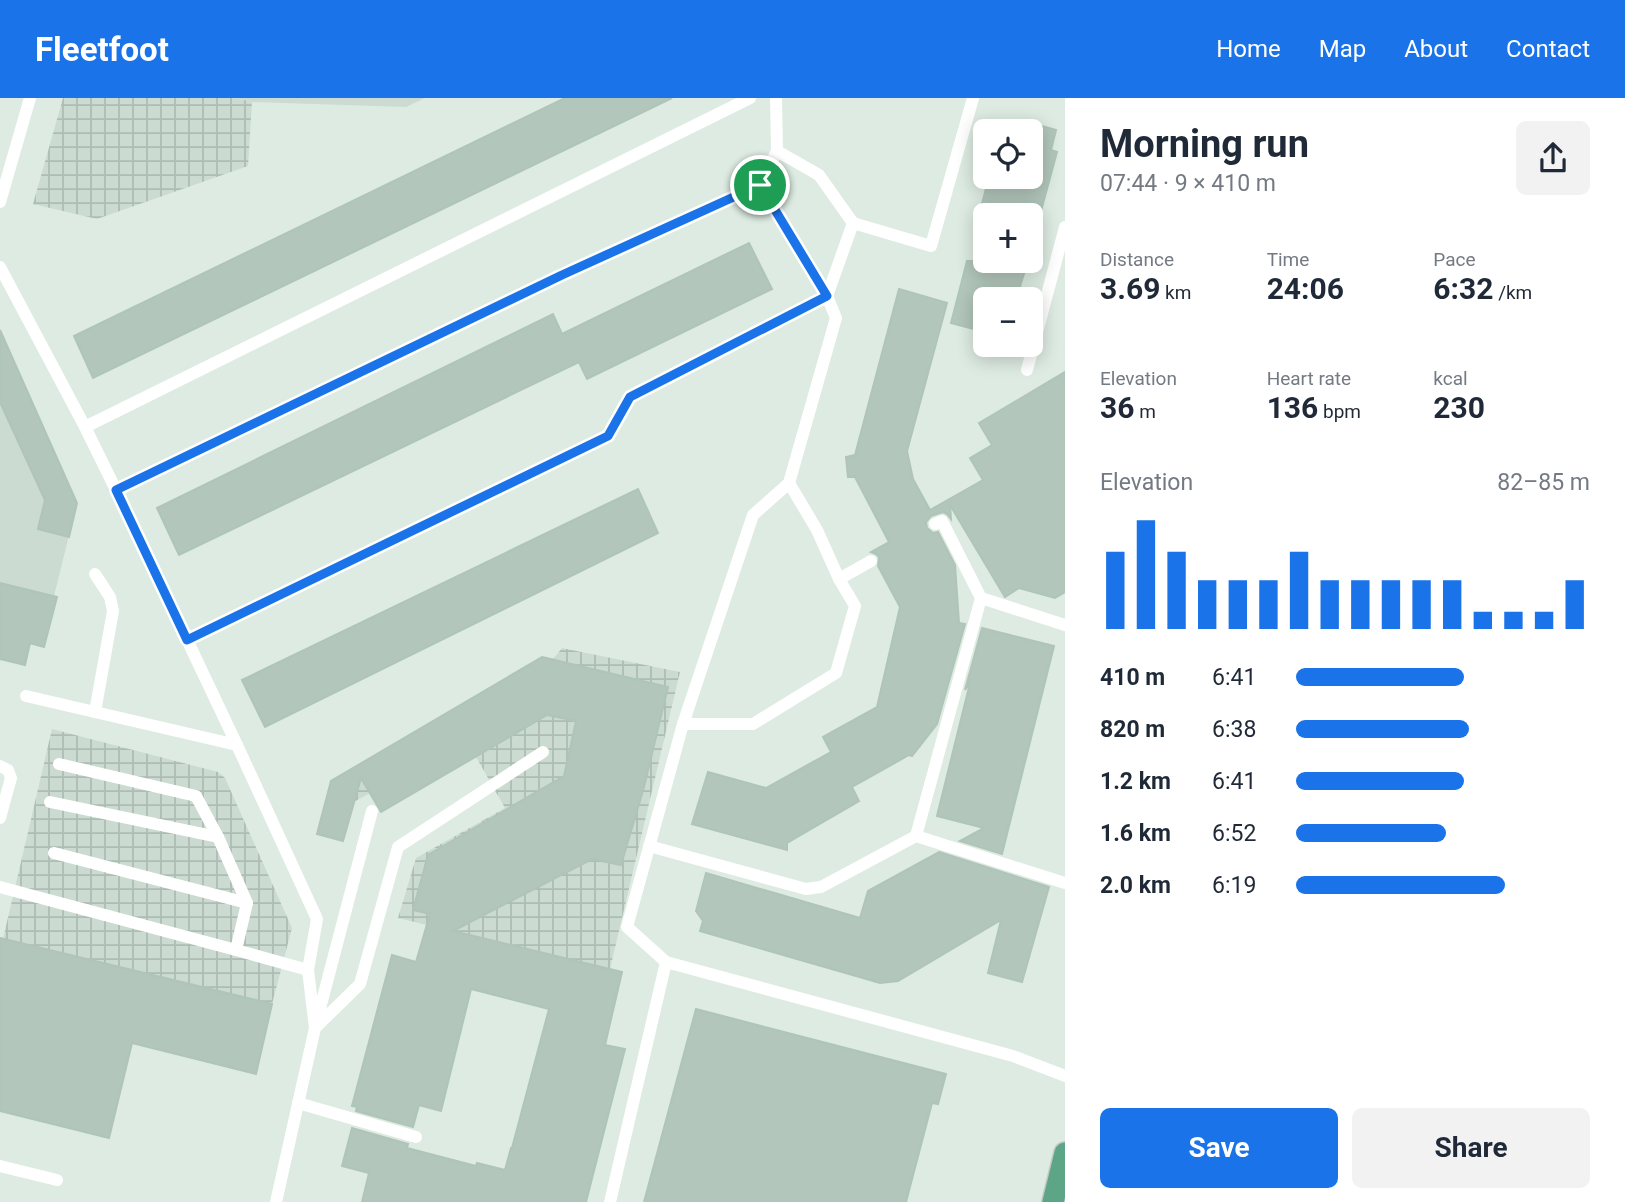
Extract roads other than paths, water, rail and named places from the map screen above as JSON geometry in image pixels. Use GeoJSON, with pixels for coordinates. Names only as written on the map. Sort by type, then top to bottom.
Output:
{"type":"FeatureCollection","features":[{"type":"Feature","properties":{"kind":"main road"},"geometry":{"type":"LineString","coordinates":[[1052,1202],[1065,1153]]}},
{"type":"Feature","properties":{"kind":"lane"},"geometry":{"type":"LineString","coordinates":[[0,202],[30,98]]}},
{"type":"Feature","properties":{"kind":"lane"},"geometry":{"type":"LineString","coordinates":[[85,427],[750,98]]}},
{"type":"Feature","properties":{"kind":"lane"},"geometry":{"type":"LineString","coordinates":[[116,490],[562,275],[760,185],[777,151],[776,98]]}},
{"type":"Feature","properties":{"kind":"lane"},"geometry":{"type":"LineString","coordinates":[[777,151],[820,175],[853,223],[931,246],[973,98]]}},
{"type":"Feature","properties":{"kind":"lane"},"geometry":{"type":"LineString","coordinates":[[760,185],[827,296],[836,318],[789,483],[753,515],[683,724],[627,927],[666,962],[1013,1056],[1065,1076]]}},
{"type":"Feature","properties":{"kind":"lane"},"geometry":{"type":"LineString","coordinates":[[187,640],[608,436],[630,397],[827,296],[853,223]]}},
{"type":"Feature","properties":{"kind":"lane"},"geometry":{"type":"LineString","coordinates":[[1027,370],[1065,228]]}},
{"type":"Feature","properties":{"kind":"lane"},"geometry":{"type":"LineString","coordinates":[[0,267],[116,490],[317,919],[308,970],[315,1028]]}},
{"type":"Feature","properties":{"kind":"lane"},"geometry":{"type":"LineString","coordinates":[[683,724],[753,724],[836,673],[855,606],[839,579],[817,530],[789,483]]}},
{"type":"Feature","properties":{"kind":"lane"},"geometry":{"type":"LineString","coordinates":[[916,836],[981,597],[942,521],[934,524]]}},
{"type":"Feature","properties":{"kind":"lane"},"geometry":{"type":"LineString","coordinates":[[839,579],[871,561]]}},
{"type":"Feature","properties":{"kind":"lane"},"geometry":{"type":"LineString","coordinates":[[95,574],[110,597],[113,611],[95,712]]}},
{"type":"Feature","properties":{"kind":"lane"},"geometry":{"type":"LineString","coordinates":[[981,597],[1065,625]]}},
{"type":"Feature","properties":{"kind":"lane"},"geometry":{"type":"LineString","coordinates":[[26,696],[237,745]]}},
{"type":"Feature","properties":{"kind":"lane"},"geometry":{"type":"LineString","coordinates":[[315,1028],[360,984],[398,847],[543,752]]}},
{"type":"Feature","properties":{"kind":"lane"},"geometry":{"type":"LineString","coordinates":[[59,764],[196,796],[218,837],[247,903],[236,950]]}},
{"type":"Feature","properties":{"kind":"lane"},"geometry":{"type":"LineString","coordinates":[[0,766],[8,770],[11,778],[0,818]]}},
{"type":"Feature","properties":{"kind":"lane"},"geometry":{"type":"LineString","coordinates":[[50,802],[218,837]]}},
{"type":"Feature","properties":{"kind":"lane"},"geometry":{"type":"LineString","coordinates":[[276,1202],[315,1028],[372,811]]}},
{"type":"Feature","properties":{"kind":"lane"},"geometry":{"type":"LineString","coordinates":[[649,846],[806,889],[821,887],[916,836],[1065,883]]}},
{"type":"Feature","properties":{"kind":"lane"},"geometry":{"type":"LineString","coordinates":[[54,853],[247,903]]}},
{"type":"Feature","properties":{"kind":"lane"},"geometry":{"type":"LineString","coordinates":[[0,887],[308,970]]}},
{"type":"Feature","properties":{"kind":"lane"},"geometry":{"type":"LineString","coordinates":[[610,1202],[666,962]]}},
{"type":"Feature","properties":{"kind":"lane"},"geometry":{"type":"LineString","coordinates":[[298,1103],[416,1137]]}},
{"type":"Feature","properties":{"kind":"lane"},"geometry":{"type":"LineString","coordinates":[[0,1166],[57,1180]]}}]}
